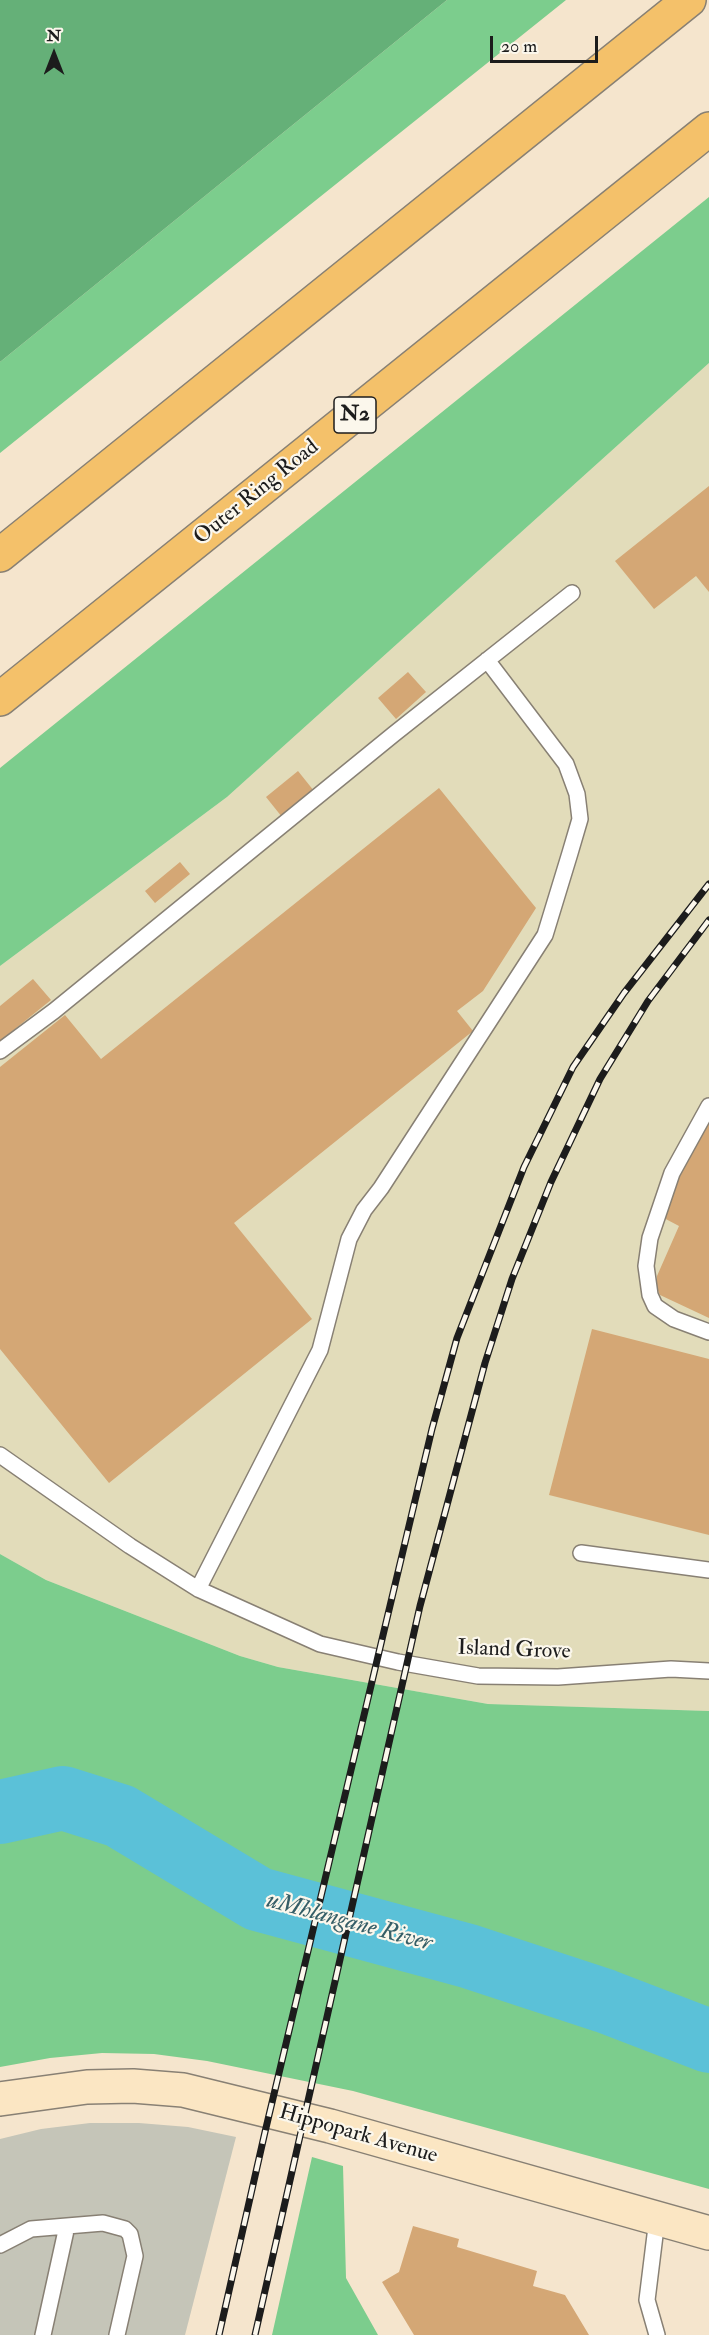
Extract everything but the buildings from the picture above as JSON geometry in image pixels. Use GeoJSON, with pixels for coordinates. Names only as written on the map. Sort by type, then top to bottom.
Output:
{"type":"FeatureCollection","features":[{"type":"Feature","properties":{"kind":"highway"},"geometry":{"type":"LineString","coordinates":[[0,555],[689,0]]}},
{"type":"Feature","properties":{"kind":"highway","name":"Outer Ring Road"},"geometry":{"type":"LineString","coordinates":[[0,699],[709,129]]}},
{"type":"Feature","properties":{"kind":"street","name":"Hippopark Avenue"},"geometry":{"type":"LineString","coordinates":[[0,2099],[87,2087],[133,2086],[183,2090],[330,2126],[709,2233]]}},
{"type":"Feature","properties":{"kind":"lane"},"geometry":{"type":"LineString","coordinates":[[0,1051],[54,1011],[572,593]]}},
{"type":"Feature","properties":{"kind":"lane"},"geometry":{"type":"LineString","coordinates":[[198,1589],[320,1350],[349,1239],[364,1210],[381,1188],[545,935],[580,819],[577,794],[566,764],[487,660]]}},
{"type":"Feature","properties":{"kind":"lane"},"geometry":{"type":"LineString","coordinates":[[709,1106],[672,1173],[650,1238],[646,1279],[656,1306],[674,1319],[709,1332]]}},
{"type":"Feature","properties":{"kind":"lane","name":"Island Grove"},"geometry":{"type":"LineString","coordinates":[[0,1455],[130,1546],[198,1589],[320,1644],[398,1662],[478,1676],[558,1677],[671,1669],[709,1671]]}},
{"type":"Feature","properties":{"kind":"lane"},"geometry":{"type":"LineString","coordinates":[[581,1553],[709,1570]]}},
{"type":"Feature","properties":{"kind":"lane"},"geometry":{"type":"LineString","coordinates":[[657,2219],[647,2300],[657,2335]]}},
{"type":"Feature","properties":{"kind":"lane"},"geometry":{"type":"LineString","coordinates":[[0,2246],[31,2229],[103,2223],[116,2225],[130,2234],[135,2256],[117,2335]]}},
{"type":"Feature","properties":{"kind":"lane"},"geometry":{"type":"LineString","coordinates":[[43,2335],[67,2226]]}},
{"type":"Feature","properties":{"kind":"shaded area"},"geometry":{"type":"Polygon","coordinates":[[[709,363],[709,1711],[488,1704],[278,1667],[240,1656],[46,1580],[0,1554],[0,966],[227,797],[709,363]]]}},
{"type":"Feature","properties":{"kind":"shaded area"},"geometry":{"type":"Polygon","coordinates":[[[90,2123],[139,2123],[188,2127],[236,2137],[185,2335],[0,2335],[0,2139],[41,2129],[90,2123]]]}},
{"type":"Feature","properties":{"kind":"green space"},"geometry":{"type":"Polygon","coordinates":[[[0,0],[447,0],[0,362],[0,0]]]}},
{"type":"Feature","properties":{"kind":"green space"},"geometry":{"type":"Polygon","coordinates":[[[447,0],[566,0],[0,453],[0,362],[447,0]]]}},
{"type":"Feature","properties":{"kind":"green space"},"geometry":{"type":"Polygon","coordinates":[[[709,197],[709,363],[227,797],[0,966],[0,768],[709,197]]]}},
{"type":"Feature","properties":{"kind":"green space"},"geometry":{"type":"Polygon","coordinates":[[[0,1554],[46,1580],[240,1656],[278,1667],[488,1704],[709,1711],[709,2189],[353,2091],[207,2061],[154,2054],[102,2053],[50,2058],[0,2067],[0,1554]]]}},
{"type":"Feature","properties":{"kind":"green space"},"geometry":{"type":"Polygon","coordinates":[[[312,2157],[343,2166],[346,2278],[378,2335],[272,2335],[312,2157]]]}},
{"type":"Feature","properties":{"kind":"waterway","name":"uMhlangane River"},"geometry":{"type":"LineString","coordinates":[[0,1812],[63,1798],[120,1816],[258,1899],[468,1956],[605,2001],[709,2041]]}},
{"type":"Feature","properties":{"kind":"railway"},"geometry":{"type":"LineString","coordinates":[[219,2335],[432,1429],[457,1338],[524,1167],[573,1067],[624,993],[709,884]]}},
{"type":"Feature","properties":{"kind":"railway"},"geometry":{"type":"LineString","coordinates":[[255,2335],[420,1606],[485,1363],[512,1279],[551,1182],[600,1079],[648,1001],[709,920]]}}]}
